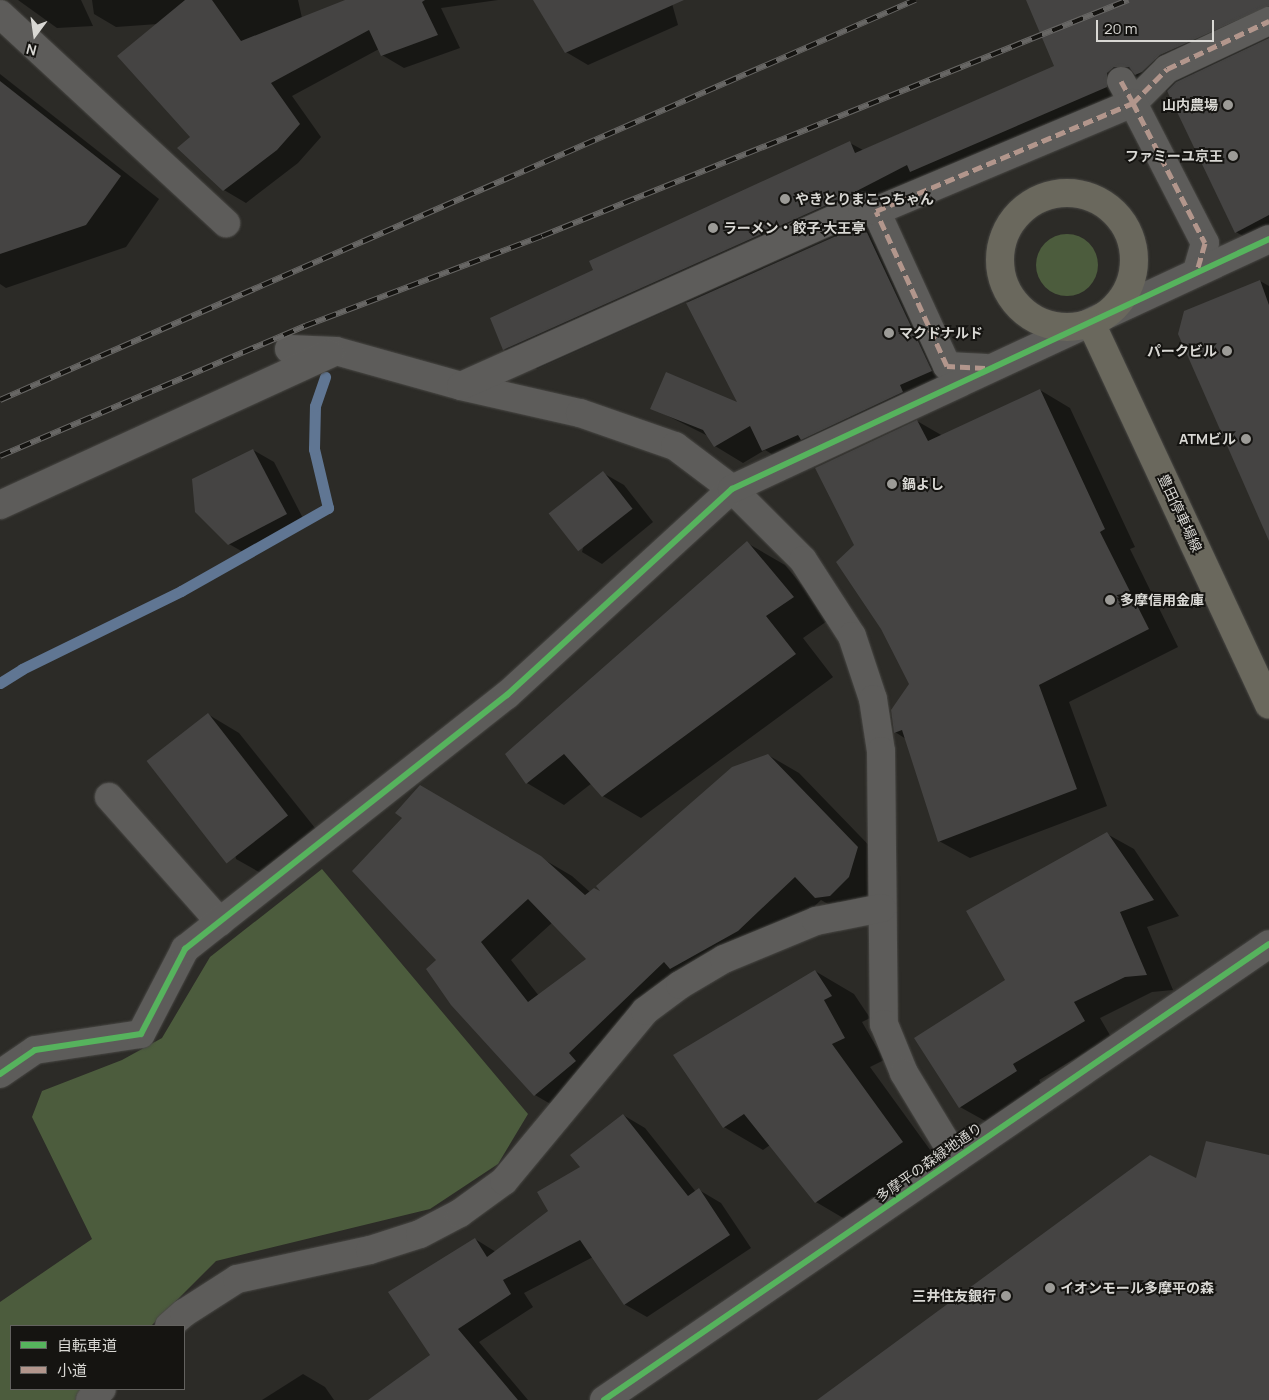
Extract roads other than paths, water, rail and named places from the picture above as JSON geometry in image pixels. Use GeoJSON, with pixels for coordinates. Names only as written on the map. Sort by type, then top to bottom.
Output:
{"type":"FeatureCollection","features":[{"type":"Feature","properties":{"kind":"main road"},"geometry":{"type":"LineString","coordinates":[[1076,193],[1098,200],[1121,219],[1133,240],[1134,274],[1125,296],[1109,314],[1090,323],[1075,327],[1051,326],[1024,312],[1009,294],[1004,279],[1000,254],[1006,231],[1024,208],[1044,196],[1076,193]]}},
{"type":"Feature","properties":{"kind":"main road","name":"豊田停車場線"},"geometry":{"type":"LineString","coordinates":[[1090,323],[1269,704]]}},
{"type":"Feature","properties":{"kind":"street"},"geometry":{"type":"LineString","coordinates":[[0,14],[226,223]]}},
{"type":"Feature","properties":{"kind":"street"},"geometry":{"type":"LineString","coordinates":[[461,386],[862,207],[876,211],[1127,92],[1269,21]]}},
{"type":"Feature","properties":{"kind":"street"},"geometry":{"type":"LineString","coordinates":[[1127,92],[1205,243],[1197,271]]}},
{"type":"Feature","properties":{"kind":"street"},"geometry":{"type":"LineString","coordinates":[[876,211],[947,366],[987,368]]}},
{"type":"Feature","properties":{"kind":"street"},"geometry":{"type":"LineString","coordinates":[[0,1074],[35,1050],[140,1034],[185,949],[507,695],[732,489],[987,368],[1090,323],[1197,271],[1269,239]]}},
{"type":"Feature","properties":{"kind":"street"},"geometry":{"type":"LineString","coordinates":[[289,350],[336,351],[461,386],[580,412],[675,446],[732,489],[803,560],[852,636],[873,699],[881,751],[884,1024],[904,1072],[956,1159]]}},
{"type":"Feature","properties":{"kind":"street"},"geometry":{"type":"LineString","coordinates":[[0,505],[336,351]]}},
{"type":"Feature","properties":{"kind":"street"},"geometry":{"type":"LineString","coordinates":[[110,797],[220,922]]}},
{"type":"Feature","properties":{"kind":"street"},"geometry":{"type":"LineString","coordinates":[[170,1325],[237,1279],[370,1250],[420,1234],[460,1214],[504,1181],[645,1011],[680,985],[724,960],[816,921],[882,908]]}},
{"type":"Feature","properties":{"kind":"street","name":"多摩平の森緑地通り"},"geometry":{"type":"LineString","coordinates":[[604,1400],[1269,944]]}},
{"type":"Feature","properties":{"kind":"street"},"geometry":{"type":"LineString","coordinates":[[90,1400],[101,1390]]}},
{"type":"Feature","properties":{"kind":"waterway"},"geometry":{"type":"LineString","coordinates":[[0,683],[22,669],[181,591],[328,508],[314,449],[315,406],[325,377]]}},
{"type":"Feature","properties":{"kind":"railway"},"geometry":{"type":"LineString","coordinates":[[0,400],[915,0]]}},
{"type":"Feature","properties":{"kind":"railway"},"geometry":{"type":"LineString","coordinates":[[0,456],[305,326],[542,236],[1128,0]]}},
{"type":"Feature","properties":{"kind":"place","name":"山内農場"},"geometry":{"type":"Point","coordinates":[1228,105]}},
{"type":"Feature","properties":{"kind":"place","name":"ファミーユ京王"},"geometry":{"type":"Point","coordinates":[1233,156]}},
{"type":"Feature","properties":{"kind":"place","name":"やきとりまこっちゃん"},"geometry":{"type":"Point","coordinates":[785,199]}},
{"type":"Feature","properties":{"kind":"place","name":"ラーメン・餃子 大王亭"},"geometry":{"type":"Point","coordinates":[713,228]}},
{"type":"Feature","properties":{"kind":"place","name":"マクドナルド"},"geometry":{"type":"Point","coordinates":[889,333]}},
{"type":"Feature","properties":{"kind":"place","name":"パークビル"},"geometry":{"type":"Point","coordinates":[1227,351]}},
{"type":"Feature","properties":{"kind":"place","name":"ATMビル"},"geometry":{"type":"Point","coordinates":[1246,439]}},
{"type":"Feature","properties":{"kind":"place","name":"鍋よし"},"geometry":{"type":"Point","coordinates":[892,484]}},
{"type":"Feature","properties":{"kind":"place","name":"多摩信用金庫"},"geometry":{"type":"Point","coordinates":[1110,600]}},
{"type":"Feature","properties":{"kind":"place","name":"イオンモール多摩平の森"},"geometry":{"type":"Point","coordinates":[1050,1288]}},
{"type":"Feature","properties":{"kind":"place","name":"三井住友銀行"},"geometry":{"type":"Point","coordinates":[1006,1296]}}]}
